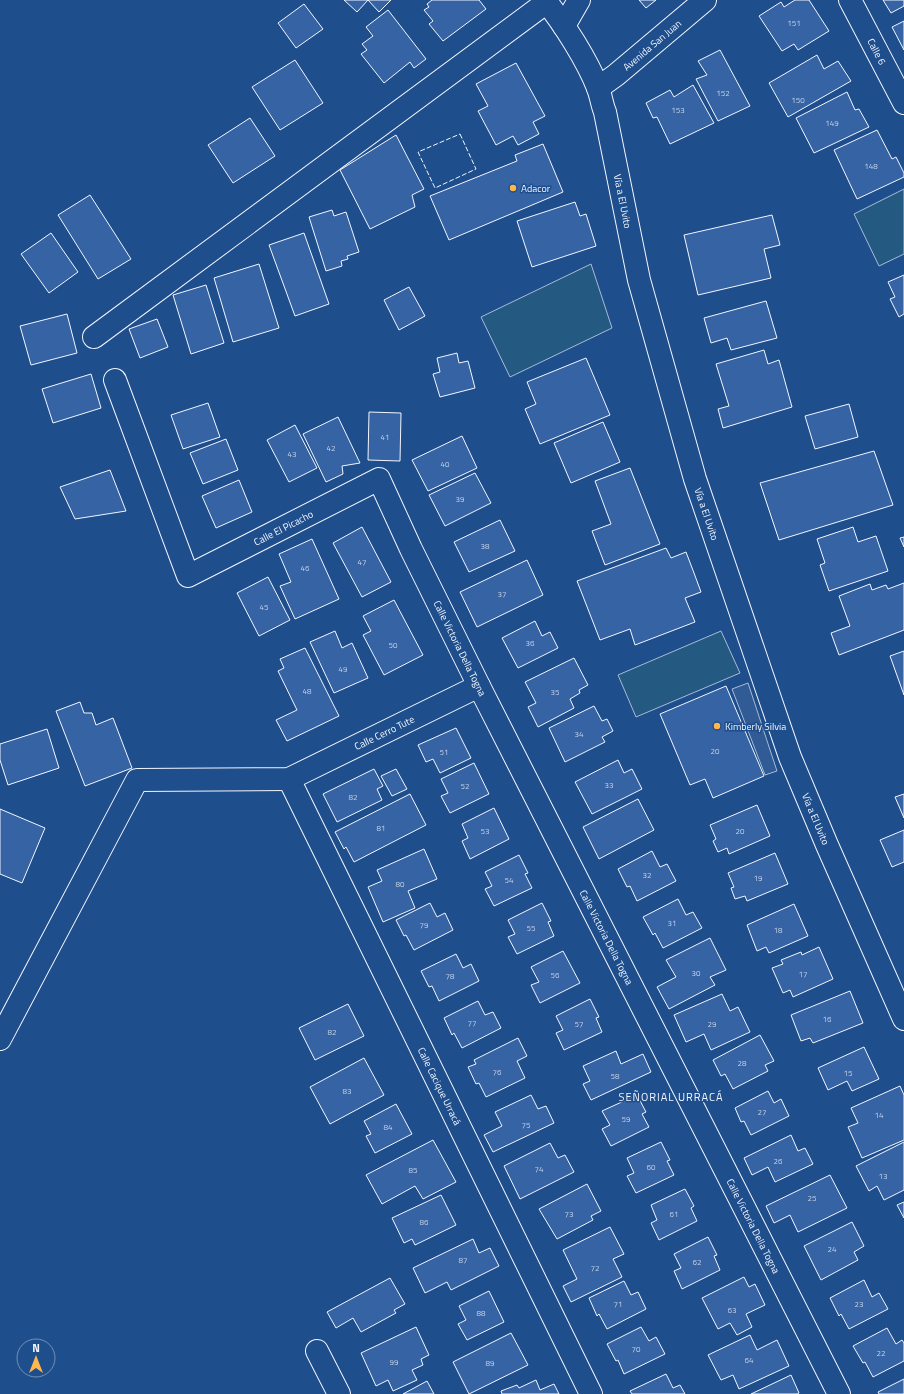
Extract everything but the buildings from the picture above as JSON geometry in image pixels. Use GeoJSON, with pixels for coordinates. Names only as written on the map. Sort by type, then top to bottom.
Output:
{"type":"FeatureCollection","features":[{"type":"Feature","properties":{"kind":"street"},"geometry":{"type":"LineString","coordinates":[[564,26],[579,0]]}},
{"type":"Feature","properties":{"kind":"street","name":"Avenida San Juan"},"geometry":{"type":"LineString","coordinates":[[598,88],[616,75],[705,0]]}},
{"type":"Feature","properties":{"kind":"street","name":"Calle 6"},"geometry":{"type":"LineString","coordinates":[[850,0],[904,103]]}},
{"type":"Feature","properties":{"kind":"street"},"geometry":{"type":"LineString","coordinates":[[94,337],[546,1]]}},
{"type":"Feature","properties":{"kind":"street","name":"Vía a El Uvito"},"geometry":{"type":"LineString","coordinates":[[546,1],[564,26],[598,88],[639,280],[695,479],[790,757],[904,1019]]}},
{"type":"Feature","properties":{"kind":"street","name":"Calle El Picacho"},"geometry":{"type":"LineString","coordinates":[[115,380],[188,576],[379,479]]}},
{"type":"Feature","properties":{"kind":"street","name":"Calle Victoria Della Togna"},"geometry":{"type":"LineString","coordinates":[[379,479],[411,549],[479,686],[839,1394]]}},
{"type":"Feature","properties":{"kind":"street","name":"Calle Cerro Tute"},"geometry":{"type":"LineString","coordinates":[[289,779],[479,686]]}},
{"type":"Feature","properties":{"kind":"street"},"geometry":{"type":"LineString","coordinates":[[0,1039],[137,780],[289,779]]}},
{"type":"Feature","properties":{"kind":"street","name":"Calle Cacique Urracá"},"geometry":{"type":"LineString","coordinates":[[289,779],[591,1394]]}},
{"type":"Feature","properties":{"kind":"street"},"geometry":{"type":"LineString","coordinates":[[317,1351],[339,1394]]}},
{"type":"Feature","properties":{"kind":"shaded area"},"geometry":{"type":"Polygon","coordinates":[[[904,189],[904,254],[879,266],[854,214],[904,189]]]}},
{"type":"Feature","properties":{"kind":"shaded area"},"geometry":{"type":"Polygon","coordinates":[[[591,264],[612,328],[510,377],[481,317],[591,264]]]}},
{"type":"Feature","properties":{"kind":"shaded area"},"geometry":{"type":"Polygon","coordinates":[[[721,631],[740,673],[636,717],[618,675],[721,631]]]}},
{"type":"Feature","properties":{"kind":"shaded area"},"geometry":{"type":"Polygon","coordinates":[[[748,683],[777,771],[765,775],[732,689],[748,683]]]}},
{"type":"Feature","properties":{"kind":"fence"},"geometry":{"type":"LineString","coordinates":[[460,134],[476,169],[435,188],[418,152],[460,134]]}},
{"type":"Feature","properties":{"kind":"place","name":"Adacor"},"geometry":{"type":"Point","coordinates":[513,188]}},
{"type":"Feature","properties":{"kind":"place","name":"Kimberly Silvia"},"geometry":{"type":"Point","coordinates":[717,726]}},
{"type":"Feature","properties":{"kind":"district","name":"SEÑORIAL URRACÁ"},"geometry":{"type":"Point","coordinates":[671,1097]}}]}
